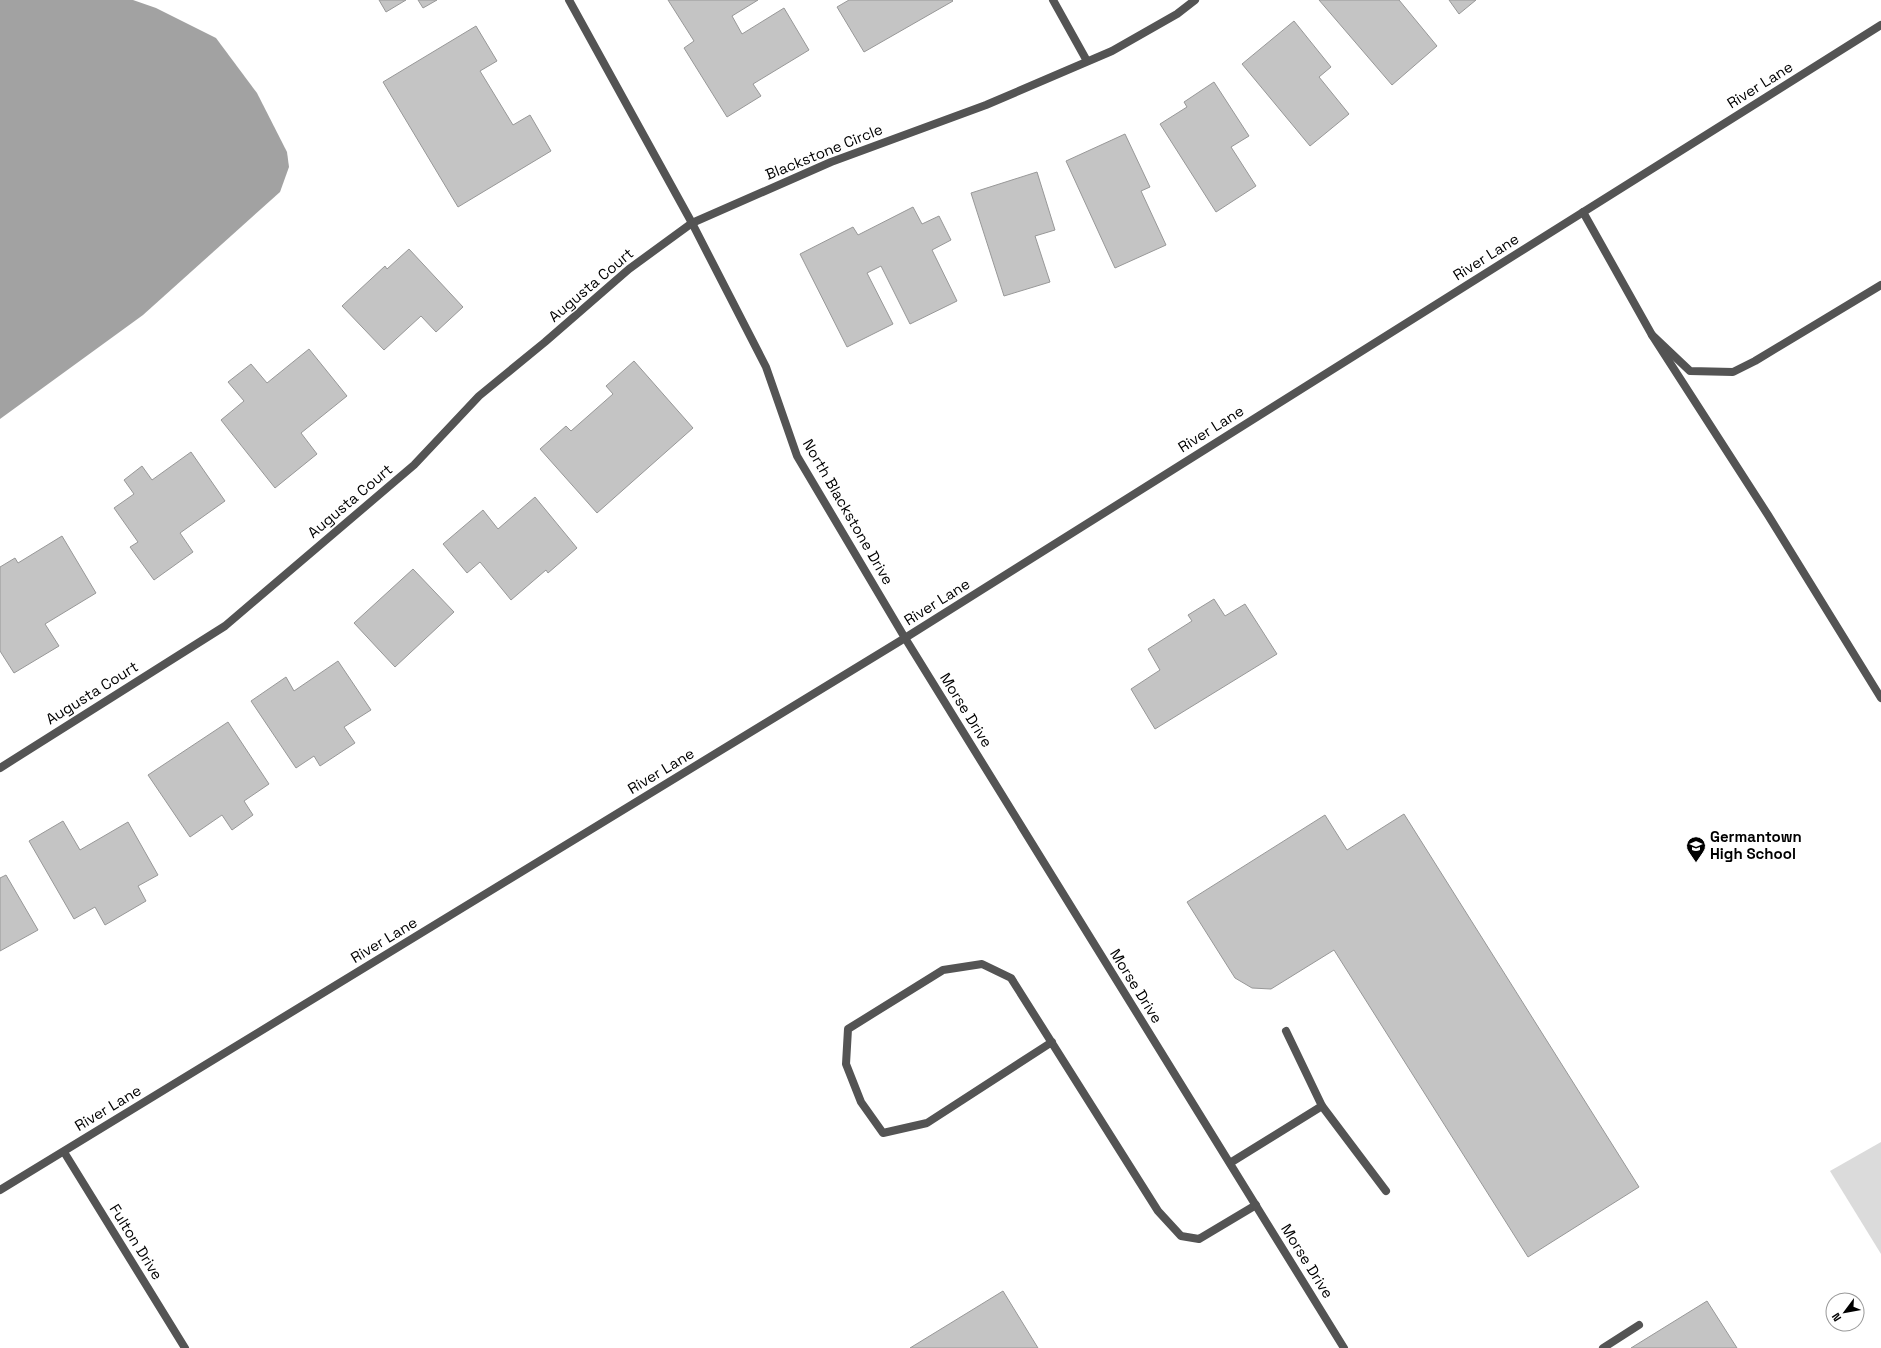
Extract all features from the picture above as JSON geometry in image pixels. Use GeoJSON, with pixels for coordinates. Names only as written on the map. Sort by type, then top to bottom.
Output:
{"type":"FeatureCollection","features":[{"type":"Feature","properties":{"kind":"street"},"geometry":{"type":"LineString","coordinates":[[569,0],[692,223]]}},
{"type":"Feature","properties":{"kind":"street"},"geometry":{"type":"LineString","coordinates":[[1053,0],[1087,61]]}},
{"type":"Feature","properties":{"kind":"street","name":"Blackstone Circle"},"geometry":{"type":"LineString","coordinates":[[692,223],[831,162],[986,105],[1112,51],[1177,14],[1195,0]]}},
{"type":"Feature","properties":{"kind":"street","name":"River Lane"},"geometry":{"type":"LineString","coordinates":[[0,1190],[905,638],[1881,25]]}},
{"type":"Feature","properties":{"kind":"street"},"geometry":{"type":"LineString","coordinates":[[1583,212],[1652,335],[1772,522],[1881,698]]}},
{"type":"Feature","properties":{"kind":"street","name":"North Blackstone Drive"},"geometry":{"type":"LineString","coordinates":[[692,223],[766,367],[797,456],[905,638]]}},
{"type":"Feature","properties":{"kind":"street","name":"Augusta Court"},"geometry":{"type":"LineString","coordinates":[[0,768],[225,626],[414,465],[479,396],[545,342],[629,269],[692,223]]}},
{"type":"Feature","properties":{"kind":"street"},"geometry":{"type":"LineString","coordinates":[[1652,335],[1690,371],[1733,372],[1755,361],[1881,285]]}},
{"type":"Feature","properties":{"kind":"street","name":"Morse Drive"},"geometry":{"type":"LineString","coordinates":[[905,638],[1344,1348]]}},
{"type":"Feature","properties":{"kind":"street"},"geometry":{"type":"LineString","coordinates":[[1052,1042],[927,1123],[883,1133],[861,1102],[846,1064],[848,1029],[943,970],[982,964],[1011,978],[1052,1042],[1158,1211],[1181,1236],[1199,1239],[1256,1205]]}},
{"type":"Feature","properties":{"kind":"street"},"geometry":{"type":"LineString","coordinates":[[1286,1032],[1322,1106],[1386,1191]]}},
{"type":"Feature","properties":{"kind":"street"},"geometry":{"type":"LineString","coordinates":[[1230,1163],[1322,1106]]}},
{"type":"Feature","properties":{"kind":"street","name":"Fulton Drive"},"geometry":{"type":"LineString","coordinates":[[64,1152],[185,1348]]}},
{"type":"Feature","properties":{"kind":"street"},"geometry":{"type":"LineString","coordinates":[[1603,1348],[1639,1325]]}},
{"type":"Feature","properties":{"kind":"shaded area"},"geometry":{"type":"Polygon","coordinates":[[[0,0],[133,0],[156,8],[216,38],[257,93],[287,152],[289,167],[280,192],[143,315],[0,419],[0,0]]]}},
{"type":"Feature","properties":{"kind":"shaded area"},"geometry":{"type":"Polygon","coordinates":[[[1881,1142],[1881,1254],[1830,1171],[1881,1142]]]}},
{"type":"Feature","properties":{"kind":"building"},"geometry":{"type":"Polygon","coordinates":[[[379,0],[406,0],[386,12],[379,0]]]}},
{"type":"Feature","properties":{"kind":"building"},"geometry":{"type":"Polygon","coordinates":[[[418,0],[437,0],[423,8],[418,0]]]}},
{"type":"Feature","properties":{"kind":"building"},"geometry":{"type":"Polygon","coordinates":[[[668,0],[758,0],[732,16],[742,34],[784,8],[809,50],[753,84],[761,96],[727,117],[684,48],[694,41],[668,0]]]}},
{"type":"Feature","properties":{"kind":"building"},"geometry":{"type":"Polygon","coordinates":[[[849,0],[953,1],[864,52],[837,7],[849,0]]]}},
{"type":"Feature","properties":{"kind":"building"},"geometry":{"type":"Polygon","coordinates":[[[1319,0],[1399,0],[1437,46],[1392,85],[1319,0]]]}},
{"type":"Feature","properties":{"kind":"building"},"geometry":{"type":"Polygon","coordinates":[[[1449,0],[1476,0],[1459,14],[1449,0]]]}},
{"type":"Feature","properties":{"kind":"building"},"geometry":{"type":"Polygon","coordinates":[[[1294,21],[1331,67],[1319,77],[1349,114],[1310,146],[1242,64],[1294,21]]]}},
{"type":"Feature","properties":{"kind":"building"},"geometry":{"type":"Polygon","coordinates":[[[476,26],[497,61],[480,71],[513,125],[530,115],[551,151],[458,207],[383,82],[476,26]]]}},
{"type":"Feature","properties":{"kind":"building"},"geometry":{"type":"Polygon","coordinates":[[[1214,82],[1249,136],[1231,147],[1256,186],[1216,212],[1160,124],[1187,107],[1184,102],[1214,82]]]}},
{"type":"Feature","properties":{"kind":"building"},"geometry":{"type":"Polygon","coordinates":[[[1125,134],[1150,187],[1141,191],[1166,245],[1115,268],[1066,161],[1125,134]]]}},
{"type":"Feature","properties":{"kind":"building"},"geometry":{"type":"Polygon","coordinates":[[[1037,172],[1055,230],[1035,236],[1050,282],[1004,296],[971,193],[1037,172]]]}},
{"type":"Feature","properties":{"kind":"building"},"geometry":{"type":"Polygon","coordinates":[[[913,207],[922,224],[939,216],[951,240],[932,250],[957,301],[910,324],[881,266],[867,273],[893,324],[847,347],[800,254],[853,227],[858,235],[913,207]]]}},
{"type":"Feature","properties":{"kind":"building"},"geometry":{"type":"Polygon","coordinates":[[[409,249],[463,307],[436,332],[421,316],[384,350],[342,306],[385,266],[387,269],[409,249]]]}},
{"type":"Feature","properties":{"kind":"building"},"geometry":{"type":"Polygon","coordinates":[[[309,349],[347,396],[301,433],[317,454],[275,488],[221,420],[244,401],[228,382],[251,364],[267,383],[309,349]]]}},
{"type":"Feature","properties":{"kind":"building"},"geometry":{"type":"Polygon","coordinates":[[[634,361],[693,428],[597,513],[540,449],[566,426],[571,431],[613,394],[606,386],[634,361]]]}},
{"type":"Feature","properties":{"kind":"building"},"geometry":{"type":"Polygon","coordinates":[[[191,452],[225,501],[180,533],[193,552],[154,580],[130,547],[138,542],[114,508],[134,494],[124,480],[142,466],[152,480],[191,452]]]}},
{"type":"Feature","properties":{"kind":"building"},"geometry":{"type":"Polygon","coordinates":[[[535,497],[577,548],[548,573],[546,570],[511,600],[480,562],[467,573],[443,544],[483,510],[498,529],[535,497]]]}},
{"type":"Feature","properties":{"kind":"building"},"geometry":{"type":"Polygon","coordinates":[[[62,536],[96,593],[45,624],[59,646],[14,673],[0,651],[0,567],[15,558],[18,563],[62,536]]]}},
{"type":"Feature","properties":{"kind":"building"},"geometry":{"type":"Polygon","coordinates":[[[413,569],[454,612],[395,667],[354,623],[413,569]]]}},
{"type":"Feature","properties":{"kind":"building"},"geometry":{"type":"Polygon","coordinates":[[[1214,599],[1225,616],[1245,604],[1277,654],[1155,729],[1131,689],[1160,670],[1148,649],[1192,621],[1188,615],[1214,599]]]}},
{"type":"Feature","properties":{"kind":"building"},"geometry":{"type":"Polygon","coordinates":[[[338,661],[371,710],[344,727],[355,743],[320,766],[314,756],[296,768],[251,701],[286,677],[294,691],[338,661]]]}},
{"type":"Feature","properties":{"kind":"building"},"geometry":{"type":"Polygon","coordinates":[[[228,722],[269,784],[244,801],[253,815],[232,830],[222,815],[190,837],[148,775],[228,722]]]}},
{"type":"Feature","properties":{"kind":"building"},"geometry":{"type":"Polygon","coordinates":[[[1404,814],[1639,1187],[1528,1257],[1334,950],[1271,989],[1252,988],[1235,978],[1187,902],[1325,815],[1347,850],[1404,814]]]}},
{"type":"Feature","properties":{"kind":"building"},"geometry":{"type":"Polygon","coordinates":[[[63,821],[80,850],[128,822],[158,875],[138,886],[146,901],[105,925],[95,907],[74,919],[29,841],[63,821]]]}},
{"type":"Feature","properties":{"kind":"building"},"geometry":{"type":"Polygon","coordinates":[[[6,875],[38,930],[0,951],[0,878],[6,875]]]}},
{"type":"Feature","properties":{"kind":"building"},"geometry":{"type":"Polygon","coordinates":[[[1003,1291],[1038,1348],[910,1348],[1003,1291]]]}},
{"type":"Feature","properties":{"kind":"building"},"geometry":{"type":"Polygon","coordinates":[[[1707,1301],[1737,1348],[1631,1348],[1707,1301]]]}},
{"type":"Feature","properties":{"kind":"place","name":"Germantown High School"},"geometry":{"type":"Point","coordinates":[1696,863]}}]}
